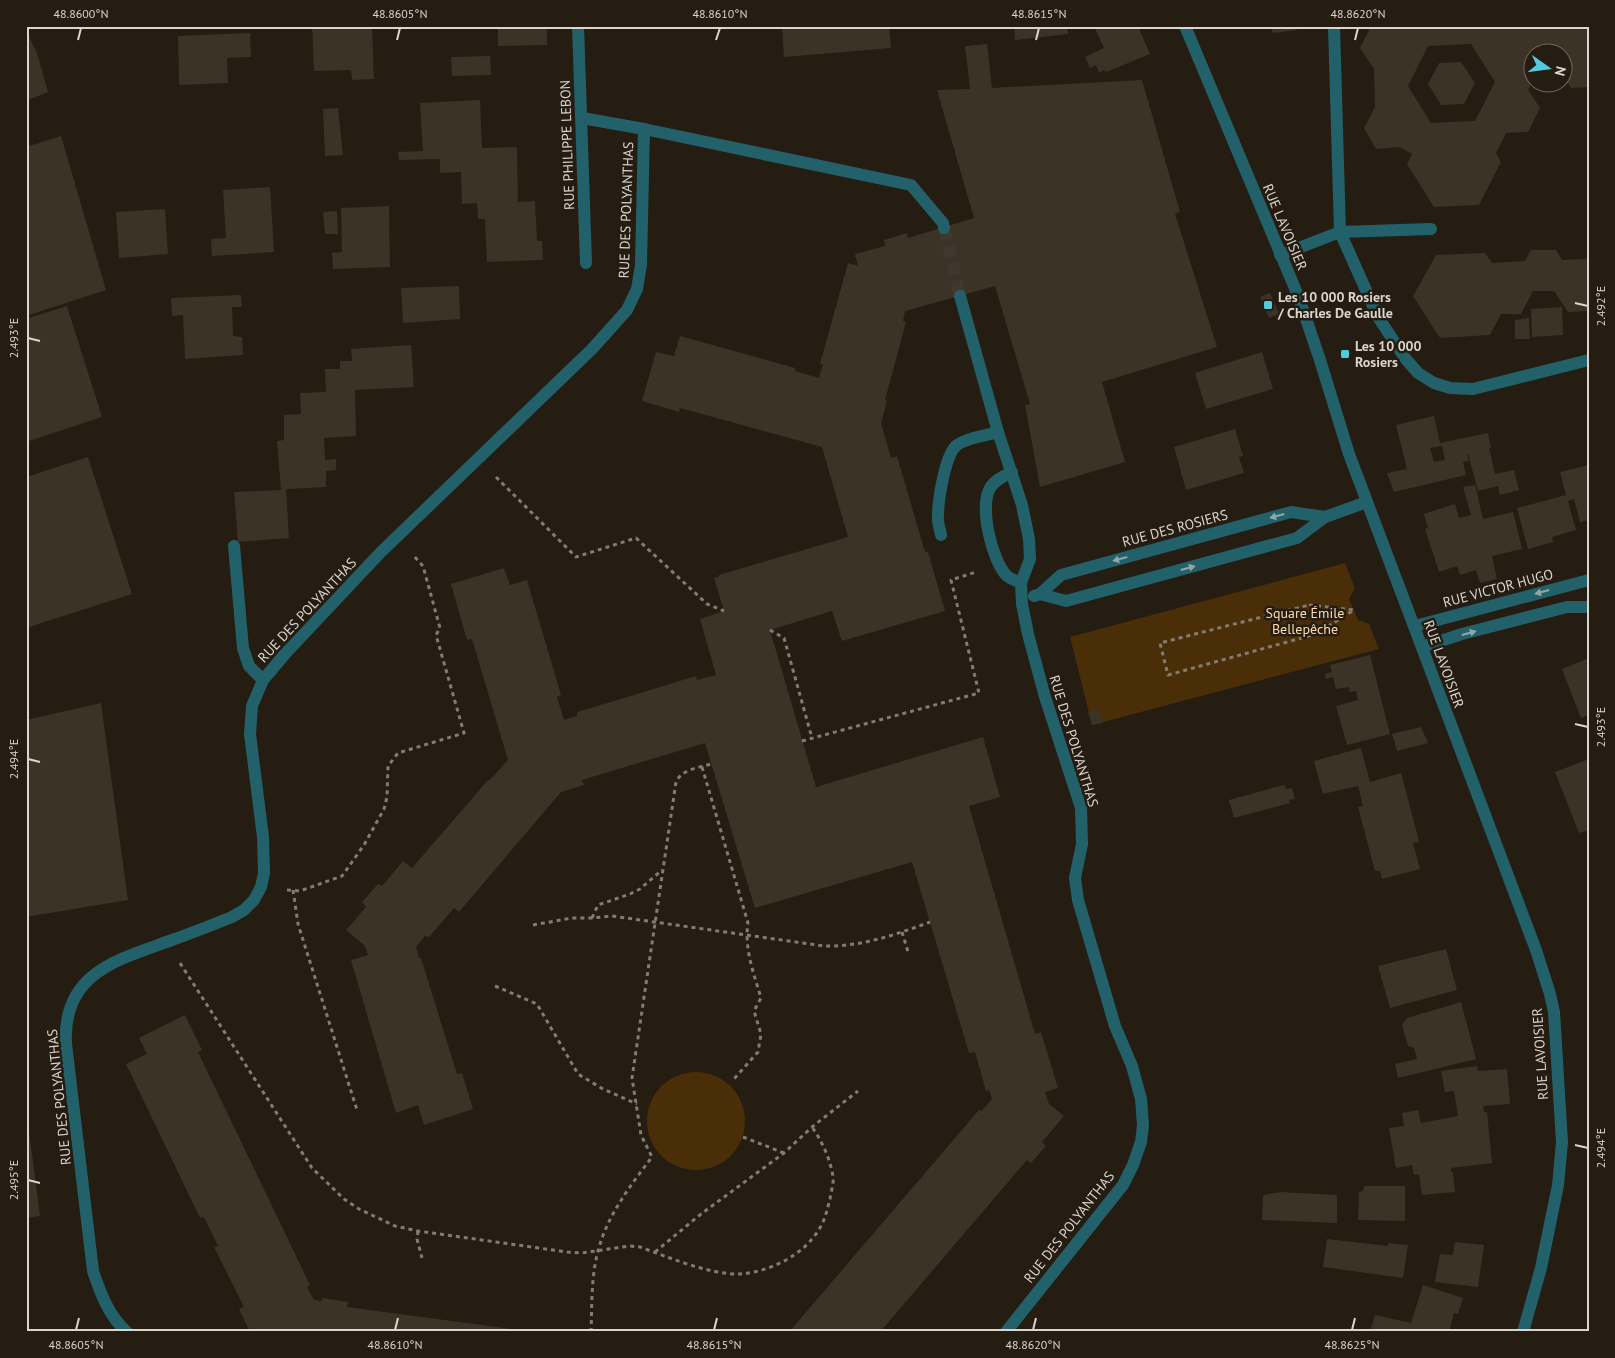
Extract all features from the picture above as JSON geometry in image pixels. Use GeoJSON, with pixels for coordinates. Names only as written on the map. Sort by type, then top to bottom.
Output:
{"type":"FeatureCollection","features":[{"type":"Feature","properties":{"kind":"street","name":"RUE PHILIPPE LEBON"},"geometry":{"type":"LineString","coordinates":[[578,26],[586,263]]}},
{"type":"Feature","properties":{"kind":"street","name":"RUE LAVOISIER"},"geometry":{"type":"LineString","coordinates":[[1185,26],[1299,298],[1349,454],[1536,950],[1550,994],[1554,1012],[1562,1142],[1560,1171],[1541,1268],[1523,1332]]}},
{"type":"Feature","properties":{"kind":"street"},"geometry":{"type":"LineString","coordinates":[[1334,26],[1340,232],[1378,317],[1405,358],[1418,372],[1434,383],[1450,388],[1473,389],[1589,360]]}},
{"type":"Feature","properties":{"kind":"street","name":"RUE DES POLYANTHAS"},"geometry":{"type":"LineString","coordinates":[[582,118],[644,129],[910,185],[943,223],[944,228]]}},
{"type":"Feature","properties":{"kind":"street","name":"RUE DES POLYANTHAS"},"geometry":{"type":"LineString","coordinates":[[127,1332],[110,1310],[101,1294],[93,1271],[65,1028],[69,1009],[78,993],[103,968],[126,956],[232,917],[244,910],[254,900],[261,887],[264,873],[263,837],[250,734],[252,706],[263,680],[285,654],[382,552],[592,349],[627,310],[637,289],[641,265],[644,129]]}},
{"type":"Feature","properties":{"kind":"street"},"geometry":{"type":"LineString","coordinates":[[1280,255],[1340,232],[1430,229]]}},
{"type":"Feature","properties":{"kind":"street","name":"RUE DES POLYANTHAS"},"geometry":{"type":"LineString","coordinates":[[960,296],[998,432],[1022,505],[1029,539],[1030,559],[1021,583],[1028,634],[1081,808],[1082,844],[1076,878],[1078,900],[1115,1026],[1132,1066],[1141,1099],[1144,1125],[1134,1165],[1123,1185],[1006,1332]]}},
{"type":"Feature","properties":{"kind":"street"},"geometry":{"type":"LineString","coordinates":[[941,535],[937,518],[938,504],[949,456],[956,446],[965,441],[998,432]]}},
{"type":"Feature","properties":{"kind":"street"},"geometry":{"type":"LineString","coordinates":[[1012,472],[996,480],[990,487],[985,500],[986,526],[1001,565],[1008,576],[1021,583]]}},
{"type":"Feature","properties":{"kind":"street","name":"RUE DES ROSIERS"},"geometry":{"type":"LineString","coordinates":[[1040,594],[1066,601],[1297,538],[1325,517],[1367,502]]}},
{"type":"Feature","properties":{"kind":"street","name":"RUE DES ROSIERS"},"geometry":{"type":"LineString","coordinates":[[1022,599],[1040,594],[1061,574],[1291,512],[1325,517]]}},
{"type":"Feature","properties":{"kind":"street"},"geometry":{"type":"LineString","coordinates":[[234,546],[243,648],[249,666],[263,680]]}},
{"type":"Feature","properties":{"kind":"street","name":"RUE VICTOR HUGO"},"geometry":{"type":"LineString","coordinates":[[1415,626],[1589,580]]}},
{"type":"Feature","properties":{"kind":"street"},"geometry":{"type":"LineString","coordinates":[[1422,647],[1462,634],[1567,607],[1589,607]]}},
{"type":"Feature","properties":{"kind":"path"},"geometry":{"type":"LineString","coordinates":[[478,459],[576,557],[636,538],[707,604],[724,611]]}},
{"type":"Feature","properties":{"kind":"path"},"geometry":{"type":"LineString","coordinates":[[261,887],[300,891],[342,876],[364,845],[384,809],[387,797],[388,766],[398,753],[464,733],[436,636],[440,628],[422,566],[397,537]]}},
{"type":"Feature","properties":{"kind":"path"},"geometry":{"type":"LineString","coordinates":[[802,741],[979,692],[951,580],[1001,565]]}},
{"type":"Feature","properties":{"kind":"path"},"geometry":{"type":"LineString","coordinates":[[1309,605],[1354,610],[1316,634],[1168,675],[1160,643],[1309,605]]}},
{"type":"Feature","properties":{"kind":"path"},"geometry":{"type":"LineString","coordinates":[[770,630],[784,638],[812,738]]}},
{"type":"Feature","properties":{"kind":"path"},"geometry":{"type":"LineString","coordinates":[[592,1332],[593,1280],[597,1252],[604,1231],[612,1215],[652,1157],[641,1135],[632,1078],[676,782],[678,776],[685,771],[711,764]]}},
{"type":"Feature","properties":{"kind":"path"},"geometry":{"type":"LineString","coordinates":[[702,767],[748,923],[746,936],[748,949],[761,998],[754,1011],[761,1034],[758,1052],[734,1079]]}},
{"type":"Feature","properties":{"kind":"path"},"geometry":{"type":"LineString","coordinates":[[592,918],[598,905],[630,894],[662,870]]}},
{"type":"Feature","properties":{"kind":"path"},"geometry":{"type":"LineString","coordinates":[[293,890],[298,924],[357,1110]]}},
{"type":"Feature","properties":{"kind":"path"},"geometry":{"type":"LineString","coordinates":[[534,925],[572,918],[612,916],[656,921],[746,936],[839,947],[854,945],[902,932],[930,922]]}},
{"type":"Feature","properties":{"kind":"path"},"geometry":{"type":"LineString","coordinates":[[902,932],[909,956]]}},
{"type":"Feature","properties":{"kind":"path"},"geometry":{"type":"LineString","coordinates":[[170,941],[180,963],[312,1168],[344,1200],[358,1209],[395,1226],[418,1231],[582,1254],[629,1246],[640,1247],[706,1269],[739,1274],[769,1268],[787,1260],[807,1244],[818,1231],[826,1216],[833,1178],[821,1140],[812,1127]]}},
{"type":"Feature","properties":{"kind":"path"},"geometry":{"type":"LineString","coordinates":[[495,986],[537,1004],[578,1074],[603,1089],[637,1105]]}},
{"type":"Feature","properties":{"kind":"path"},"geometry":{"type":"LineString","coordinates":[[655,1252],[701,1214],[784,1153],[812,1127],[858,1091]]}},
{"type":"Feature","properties":{"kind":"path"},"geometry":{"type":"LineString","coordinates":[[743,1137],[784,1153]]}},
{"type":"Feature","properties":{"kind":"path"},"geometry":{"type":"LineString","coordinates":[[418,1231],[417,1239],[422,1258]]}},
{"type":"Feature","properties":{"kind":"green space","name":"Square Émile Bellepêche"},"geometry":{"type":"Polygon","coordinates":[[[1345,563],[1355,588],[1349,599],[1358,620],[1369,624],[1379,649],[1092,725],[1070,637],[1345,563]]]}},
{"type":"Feature","properties":{"kind":"green space"},"geometry":{"type":"Polygon","coordinates":[[[696,1072],[715,1075],[731,1086],[742,1102],[745,1121],[742,1140],[731,1156],[715,1167],[696,1170],[677,1167],[661,1156],[650,1140],[647,1121],[650,1102],[661,1086],[677,1075],[696,1072]]]}},
{"type":"Feature","properties":{"kind":"building"},"geometry":{"type":"Polygon","coordinates":[[[312,26],[372,26],[374,79],[352,80],[351,70],[314,71],[312,26]]]}},
{"type":"Feature","properties":{"kind":"building"},"geometry":{"type":"Polygon","coordinates":[[[498,26],[547,26],[547,45],[498,46],[498,26]]]}},
{"type":"Feature","properties":{"kind":"building"},"geometry":{"type":"Polygon","coordinates":[[[782,26],[889,26],[891,48],[784,57],[782,26]]]}},
{"type":"Feature","properties":{"kind":"building"},"geometry":{"type":"Polygon","coordinates":[[[1014,26],[1067,26],[1068,34],[1015,40],[1014,26]]]}},
{"type":"Feature","properties":{"kind":"building"},"geometry":{"type":"Polygon","coordinates":[[[1094,26],[1138,26],[1150,54],[1106,72],[1104,70],[1099,73],[1096,65],[1090,68],[1085,57],[1104,48],[1094,26]]]}},
{"type":"Feature","properties":{"kind":"building"},"geometry":{"type":"Polygon","coordinates":[[[1270,26],[1299,26],[1297,30],[1273,33],[1270,26]]]}},
{"type":"Feature","properties":{"kind":"building"},"geometry":{"type":"Polygon","coordinates":[[[1371,26],[1589,26],[1589,87],[1572,88],[1572,42],[1522,42],[1522,92],[1529,92],[1540,108],[1528,132],[1506,133],[1496,153],[1501,162],[1479,205],[1434,207],[1407,164],[1412,154],[1399,147],[1376,149],[1364,128],[1375,107],[1374,69],[1360,48],[1371,26]],[[1471,44],[1428,46],[1408,86],[1431,123],[1475,121],[1495,82],[1471,44]]]}},
{"type":"Feature","properties":{"kind":"building"},"geometry":{"type":"Polygon","coordinates":[[[26,31],[37,53],[48,92],[26,101],[26,31]]]}},
{"type":"Feature","properties":{"kind":"building"},"geometry":{"type":"Polygon","coordinates":[[[250,33],[251,57],[227,58],[228,83],[179,85],[178,36],[250,33]]]}},
{"type":"Feature","properties":{"kind":"building"},"geometry":{"type":"Polygon","coordinates":[[[987,44],[992,88],[1142,80],[1180,212],[1175,214],[1217,347],[1102,382],[1125,462],[1040,487],[1025,405],[1030,404],[995,286],[905,311],[903,321],[906,322],[885,400],[887,401],[881,423],[891,458],[897,456],[925,552],[928,552],[945,611],[842,641],[832,611],[770,630],[816,787],[983,737],[1000,797],[969,806],[1035,1034],[1041,1032],[1058,1088],[1045,1092],[1049,1104],[1064,1116],[1042,1142],[1046,1146],[1031,1163],[1027,1160],[880,1332],[789,1332],[979,1110],[982,1111],[992,1099],[989,1090],[986,1091],[975,1052],[969,1053],[912,862],[755,908],[705,743],[582,780],[584,785],[561,792],[459,912],[454,908],[429,937],[425,936],[416,947],[457,1074],[462,1073],[473,1109],[424,1125],[418,1105],[396,1113],[351,960],[368,955],[365,946],[346,930],[366,907],[362,902],[378,884],[382,886],[403,861],[412,868],[488,780],[508,760],[472,639],[467,640],[451,584],[504,568],[510,585],[527,580],[561,695],[557,697],[564,720],[577,716],[577,712],[696,676],[697,680],[716,675],[700,619],[724,611],[714,578],[848,537],[822,447],[680,408],[679,412],[642,401],[656,352],[674,356],[680,336],[795,368],[795,371],[819,378],[823,364],[820,364],[848,263],[858,266],[855,254],[885,246],[884,240],[907,233],[908,238],[974,218],[937,90],[970,89],[965,46],[987,44]]]}},
{"type":"Feature","properties":{"kind":"building"},"geometry":{"type":"Polygon","coordinates":[[[490,56],[491,75],[452,76],[451,57],[490,56]]]}},
{"type":"Feature","properties":{"kind":"building"},"geometry":{"type":"Polygon","coordinates":[[[1461,62],[1475,83],[1464,104],[1441,105],[1428,84],[1439,63],[1461,62]]]}},
{"type":"Feature","properties":{"kind":"building"},"geometry":{"type":"Polygon","coordinates":[[[480,100],[482,148],[517,147],[518,202],[535,201],[537,241],[542,241],[543,260],[487,262],[485,219],[478,219],[477,203],[462,204],[461,172],[440,173],[440,159],[399,160],[398,152],[423,151],[420,103],[480,100]]]}},
{"type":"Feature","properties":{"kind":"building"},"geometry":{"type":"Polygon","coordinates":[[[338,108],[343,155],[325,156],[323,109],[338,108]]]}},
{"type":"Feature","properties":{"kind":"building"},"geometry":{"type":"Polygon","coordinates":[[[61,136],[106,290],[26,316],[26,147],[61,136]]]}},
{"type":"Feature","properties":{"kind":"building"},"geometry":{"type":"Polygon","coordinates":[[[270,187],[274,252],[212,256],[211,239],[226,238],[223,190],[270,187]]]}},
{"type":"Feature","properties":{"kind":"building"},"geometry":{"type":"Polygon","coordinates":[[[389,206],[390,267],[333,269],[332,253],[342,252],[341,208],[389,206]]]}},
{"type":"Feature","properties":{"kind":"building"},"geometry":{"type":"Polygon","coordinates":[[[165,209],[168,254],[119,258],[116,212],[165,209]]]}},
{"type":"Feature","properties":{"kind":"building"},"geometry":{"type":"Polygon","coordinates":[[[337,211],[338,234],[325,234],[323,212],[337,211]]]}},
{"type":"Feature","properties":{"kind":"building"},"geometry":{"type":"Polygon","coordinates":[[[1531,250],[1556,250],[1562,260],[1586,259],[1589,254],[1589,311],[1568,312],[1554,291],[1533,291],[1521,314],[1501,314],[1490,335],[1440,338],[1413,296],[1436,255],[1485,253],[1492,263],[1525,261],[1531,250]]]}},
{"type":"Feature","properties":{"kind":"building"},"geometry":{"type":"Polygon","coordinates":[[[459,286],[460,319],[403,323],[401,288],[459,286]]]}},
{"type":"Feature","properties":{"kind":"building"},"geometry":{"type":"Polygon","coordinates":[[[1270,293],[1279,314],[1269,318],[1260,297],[1270,293]]]}},
{"type":"Feature","properties":{"kind":"building"},"geometry":{"type":"Polygon","coordinates":[[[241,295],[242,307],[232,307],[233,336],[242,337],[243,355],[185,359],[183,315],[172,316],[171,298],[241,295]]]}},
{"type":"Feature","properties":{"kind":"building"},"geometry":{"type":"Polygon","coordinates":[[[67,306],[102,417],[26,442],[26,319],[67,306]]]}},
{"type":"Feature","properties":{"kind":"building"},"geometry":{"type":"Polygon","coordinates":[[[1562,307],[1563,335],[1532,337],[1531,309],[1562,307]]]}},
{"type":"Feature","properties":{"kind":"building"},"geometry":{"type":"Polygon","coordinates":[[[1529,318],[1530,339],[1515,339],[1515,320],[1529,318]]]}},
{"type":"Feature","properties":{"kind":"building"},"geometry":{"type":"Polygon","coordinates":[[[411,345],[414,387],[355,390],[356,436],[324,438],[325,460],[336,459],[336,470],[326,471],[326,487],[286,489],[289,538],[238,542],[234,492],[281,490],[277,441],[284,440],[284,415],[301,414],[300,393],[326,392],[325,369],[340,369],[340,361],[352,361],[351,349],[411,345]]]}},
{"type":"Feature","properties":{"kind":"building"},"geometry":{"type":"Polygon","coordinates":[[[1262,352],[1273,389],[1206,409],[1195,373],[1262,352]]]}},
{"type":"Feature","properties":{"kind":"building"},"geometry":{"type":"Polygon","coordinates":[[[1434,416],[1440,443],[1488,433],[1491,448],[1489,448],[1495,474],[1514,470],[1519,490],[1500,495],[1498,486],[1478,491],[1467,454],[1469,461],[1463,462],[1466,475],[1394,492],[1387,473],[1407,469],[1396,425],[1434,416]],[[1442,446],[1430,448],[1434,462],[1445,460],[1442,446]]]}},
{"type":"Feature","properties":{"kind":"building"},"geometry":{"type":"Polygon","coordinates":[[[1235,429],[1243,456],[1239,457],[1244,473],[1186,490],[1174,447],[1235,429]]]}},
{"type":"Feature","properties":{"kind":"building"},"geometry":{"type":"Polygon","coordinates":[[[88,457],[132,594],[26,628],[26,477],[88,457]]]}},
{"type":"Feature","properties":{"kind":"building"},"geometry":{"type":"Polygon","coordinates":[[[1589,465],[1589,520],[1580,522],[1574,499],[1568,501],[1576,530],[1552,537],[1553,542],[1528,549],[1517,508],[1566,495],[1560,472],[1589,465]]]}},
{"type":"Feature","properties":{"kind":"building"},"geometry":{"type":"Polygon","coordinates":[[[1475,485],[1483,519],[1513,512],[1522,549],[1492,556],[1497,579],[1480,583],[1476,570],[1460,575],[1457,566],[1439,572],[1425,529],[1428,528],[1424,514],[1455,504],[1459,518],[1471,515],[1463,487],[1475,485]]]}},
{"type":"Feature","properties":{"kind":"building"},"geometry":{"type":"Polygon","coordinates":[[[1370,655],[1390,734],[1347,745],[1336,706],[1358,700],[1356,691],[1350,692],[1349,687],[1336,689],[1333,677],[1326,679],[1325,674],[1332,672],[1330,665],[1370,655]]]}},
{"type":"Feature","properties":{"kind":"building"},"geometry":{"type":"Polygon","coordinates":[[[1589,658],[1589,715],[1581,718],[1562,669],[1589,658]]]}},
{"type":"Feature","properties":{"kind":"building"},"geometry":{"type":"Polygon","coordinates":[[[101,703],[128,900],[26,917],[26,720],[101,703]]]}},
{"type":"Feature","properties":{"kind":"building"},"geometry":{"type":"Polygon","coordinates":[[[1099,709],[1103,723],[1092,725],[1088,712],[1099,709]]]}},
{"type":"Feature","properties":{"kind":"building"},"geometry":{"type":"Polygon","coordinates":[[[1421,727],[1428,743],[1397,751],[1392,734],[1421,727]]]}},
{"type":"Feature","properties":{"kind":"building"},"geometry":{"type":"Polygon","coordinates":[[[1361,748],[1370,782],[1401,773],[1419,842],[1413,843],[1420,869],[1382,879],[1380,871],[1375,871],[1358,807],[1363,806],[1358,786],[1323,794],[1314,761],[1361,748]]]}},
{"type":"Feature","properties":{"kind":"building"},"geometry":{"type":"Polygon","coordinates":[[[1589,759],[1589,830],[1579,833],[1555,772],[1589,759]]]}},
{"type":"Feature","properties":{"kind":"building"},"geometry":{"type":"Polygon","coordinates":[[[1284,785],[1286,789],[1292,788],[1295,799],[1289,800],[1290,803],[1234,818],[1229,800],[1284,785]]]}},
{"type":"Feature","properties":{"kind":"building"},"geometry":{"type":"Polygon","coordinates":[[[1446,949],[1457,990],[1390,1008],[1378,966],[1446,949]]]}},
{"type":"Feature","properties":{"kind":"building"},"geometry":{"type":"Polygon","coordinates":[[[1461,1002],[1476,1059],[1398,1078],[1395,1064],[1417,1059],[1414,1048],[1408,1046],[1402,1025],[1407,1018],[1461,1002]]]}},
{"type":"Feature","properties":{"kind":"building"},"geometry":{"type":"Polygon","coordinates":[[[185,1015],[202,1050],[198,1052],[310,1285],[307,1287],[314,1300],[322,1301],[322,1298],[348,1302],[347,1307],[535,1332],[255,1332],[254,1328],[249,1330],[239,1309],[244,1307],[214,1247],[218,1246],[204,1217],[200,1218],[126,1064],[147,1054],[139,1038],[185,1015]]]}},
{"type":"Feature","properties":{"kind":"building"},"geometry":{"type":"Polygon","coordinates":[[[1477,1066],[1478,1071],[1507,1069],[1510,1104],[1483,1106],[1484,1112],[1487,1112],[1492,1163],[1451,1168],[1455,1192],[1422,1195],[1419,1174],[1414,1175],[1412,1165],[1396,1168],[1389,1128],[1404,1126],[1402,1113],[1418,1110],[1421,1123],[1458,1116],[1454,1091],[1445,1092],[1441,1071],[1477,1066]]]}},
{"type":"Feature","properties":{"kind":"building"},"geometry":{"type":"Polygon","coordinates":[[[26,1108],[40,1216],[26,1218],[26,1108]]]}},
{"type":"Feature","properties":{"kind":"building"},"geometry":{"type":"Polygon","coordinates":[[[1364,1186],[1405,1186],[1405,1221],[1358,1220],[1359,1192],[1363,1191],[1364,1186]]]}},
{"type":"Feature","properties":{"kind":"building"},"geometry":{"type":"Polygon","coordinates":[[[1281,1192],[1337,1195],[1337,1223],[1262,1220],[1263,1195],[1281,1192]]]}},
{"type":"Feature","properties":{"kind":"building"},"geometry":{"type":"Polygon","coordinates":[[[1327,1239],[1388,1246],[1388,1243],[1408,1245],[1403,1278],[1323,1267],[1327,1239]]]}},
{"type":"Feature","properties":{"kind":"building"},"geometry":{"type":"Polygon","coordinates":[[[1455,1242],[1484,1245],[1478,1287],[1435,1282],[1440,1254],[1453,1255],[1455,1242]]]}},
{"type":"Feature","properties":{"kind":"building"},"geometry":{"type":"Polygon","coordinates":[[[1423,1285],[1463,1298],[1458,1314],[1454,1313],[1449,1332],[1370,1332],[1375,1315],[1411,1323],[1423,1285]]]}},
{"type":"Feature","properties":{"kind":"tunnel"},"geometry":{"type":"LineString","coordinates":[[944,228],[960,296]]}},
{"type":"Feature","properties":{"kind":"place","name":"Les 10 000 Rosiers / Charles De Gaulle"},"geometry":{"type":"Point","coordinates":[1268,305]}},
{"type":"Feature","properties":{"kind":"place","name":"Les 10 000 Rosiers"},"geometry":{"type":"Point","coordinates":[1345,354]}}]}
